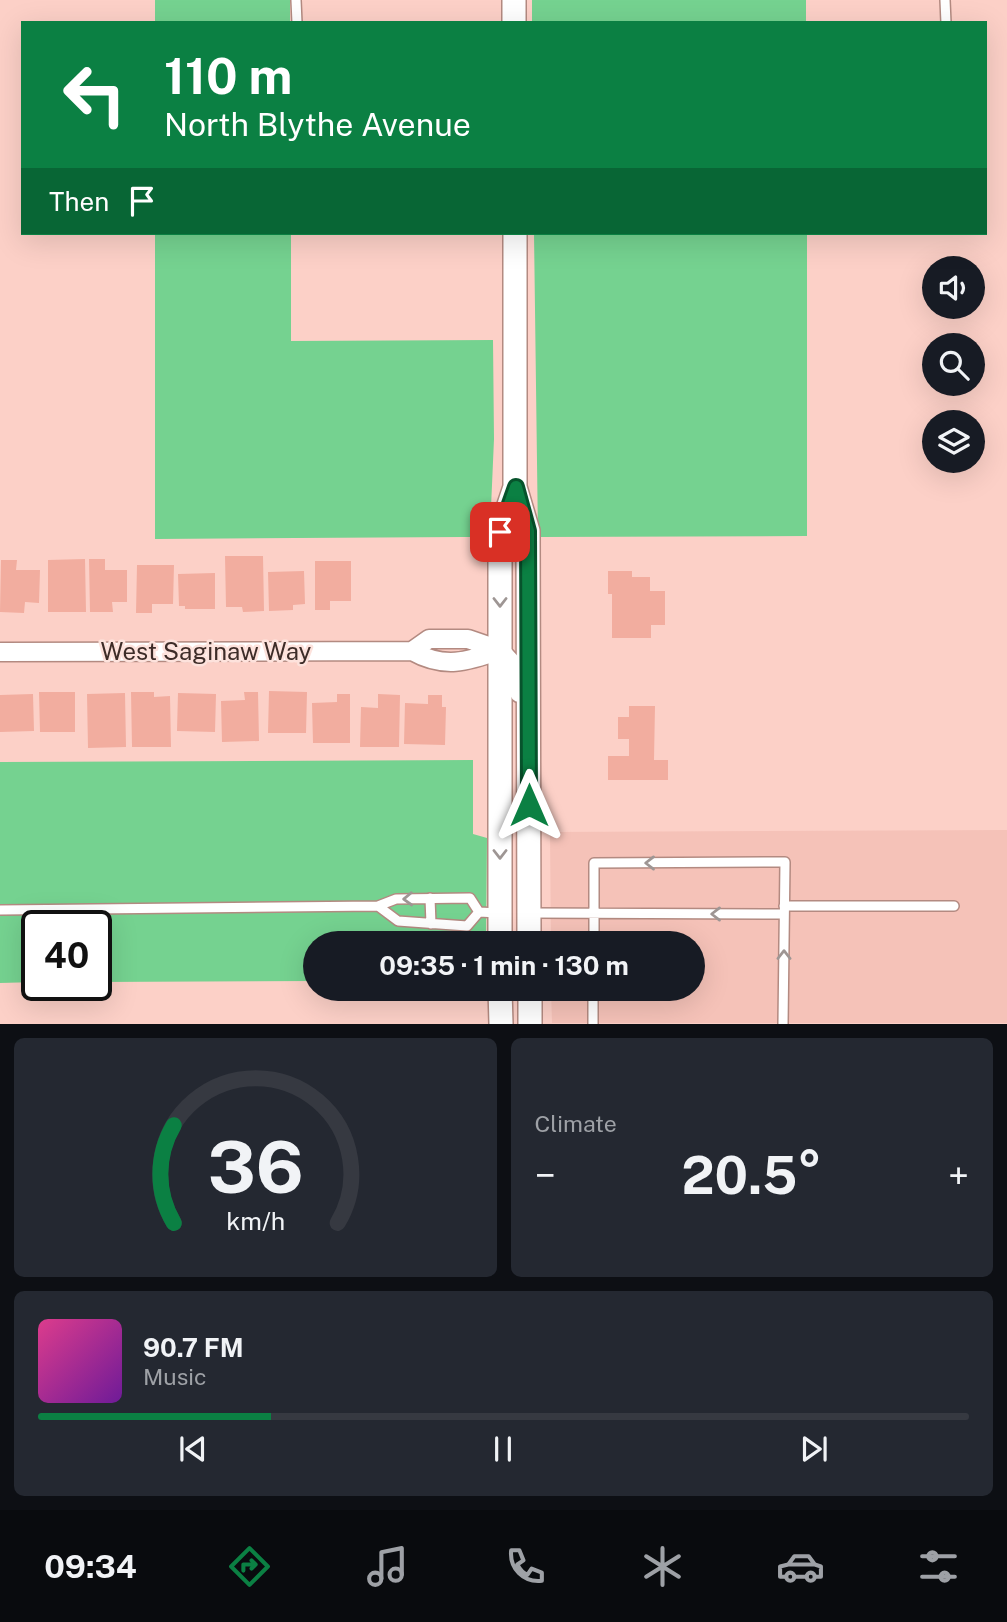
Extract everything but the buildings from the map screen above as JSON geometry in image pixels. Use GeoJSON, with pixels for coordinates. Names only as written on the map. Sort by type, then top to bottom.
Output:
{"type":"FeatureCollection","features":[{"type":"Feature","properties":{"kind":"street"},"geometry":{"type":"LineString","coordinates":[[514,0],[514,21]]}},
{"type":"Feature","properties":{"kind":"street"},"geometry":{"type":"LineString","coordinates":[[515,235],[516,487],[528,531],[529,931]]}},
{"type":"Feature","properties":{"kind":"street"},"geometry":{"type":"LineString","coordinates":[[496,931],[490,912],[500,650],[500,532],[516,487]]}},
{"type":"Feature","properties":{"kind":"street"},"geometry":{"type":"LineString","coordinates":[[500,650],[519,671],[519,815],[529,833]]}},
{"type":"Feature","properties":{"kind":"street","name":"West Saginaw Way"},"geometry":{"type":"LineString","coordinates":[[0,652],[412,652],[430,662],[467,662],[500,650]]}},
{"type":"Feature","properties":{"kind":"street"},"geometry":{"type":"LineString","coordinates":[[500,1001],[501,1024]]}},
{"type":"Feature","properties":{"kind":"street"},"geometry":{"type":"LineString","coordinates":[[530,1001],[530,1024]]}},
{"type":"Feature","properties":{"kind":"lane"},"geometry":{"type":"LineString","coordinates":[[296,0],[297,21]]}},
{"type":"Feature","properties":{"kind":"lane"},"geometry":{"type":"LineString","coordinates":[[945,0],[946,21]]}},
{"type":"Feature","properties":{"kind":"lane"},"geometry":{"type":"LineString","coordinates":[[594,931],[594,863],[785,863],[783,1024]]}},
{"type":"Feature","properties":{"kind":"lane"},"geometry":{"type":"LineString","coordinates":[[430,898],[431,924]]}},
{"type":"Feature","properties":{"kind":"lane"},"geometry":{"type":"LineString","coordinates":[[0,910],[378,906],[396,899],[470,898],[490,912],[467,926],[397,921],[378,906]]}},
{"type":"Feature","properties":{"kind":"lane"},"geometry":{"type":"LineString","coordinates":[[529,913],[954,906]]}},
{"type":"Feature","properties":{"kind":"lane"},"geometry":{"type":"LineString","coordinates":[[593,1001],[593,1024]]}},
{"type":"Feature","properties":{"kind":"shaded area"},"geometry":{"type":"Polygon","coordinates":[[[1007,830],[1007,1023],[552,1023],[551,1001],[705,1001],[705,931],[551,931],[550,832],[1007,830]]]}},
{"type":"Feature","properties":{"kind":"green space"},"geometry":{"type":"Polygon","coordinates":[[[155,0],[290,0],[290,21],[155,21],[155,0]]]}},
{"type":"Feature","properties":{"kind":"green space"},"geometry":{"type":"Polygon","coordinates":[[[532,0],[806,0],[806,21],[532,21],[532,0]]]}},
{"type":"Feature","properties":{"kind":"green space"},"geometry":{"type":"Polygon","coordinates":[[[155,235],[291,235],[291,341],[493,340],[494,439],[490,531],[477,537],[155,539],[155,235]]]}},
{"type":"Feature","properties":{"kind":"green space"},"geometry":{"type":"Polygon","coordinates":[[[534,235],[807,235],[807,536],[538,537],[534,235]]]}},
{"type":"Feature","properties":{"kind":"green space"},"geometry":{"type":"Polygon","coordinates":[[[473,760],[473,834],[487,838],[486,931],[303,931],[303,981],[112,982],[112,910],[21,910],[21,982],[0,983],[0,762],[473,760]]]}},
{"type":"Feature","properties":{"kind":"route"},"geometry":{"type":"LineString","coordinates":[[500,532],[516,487],[528,531],[529,805]]}}]}
